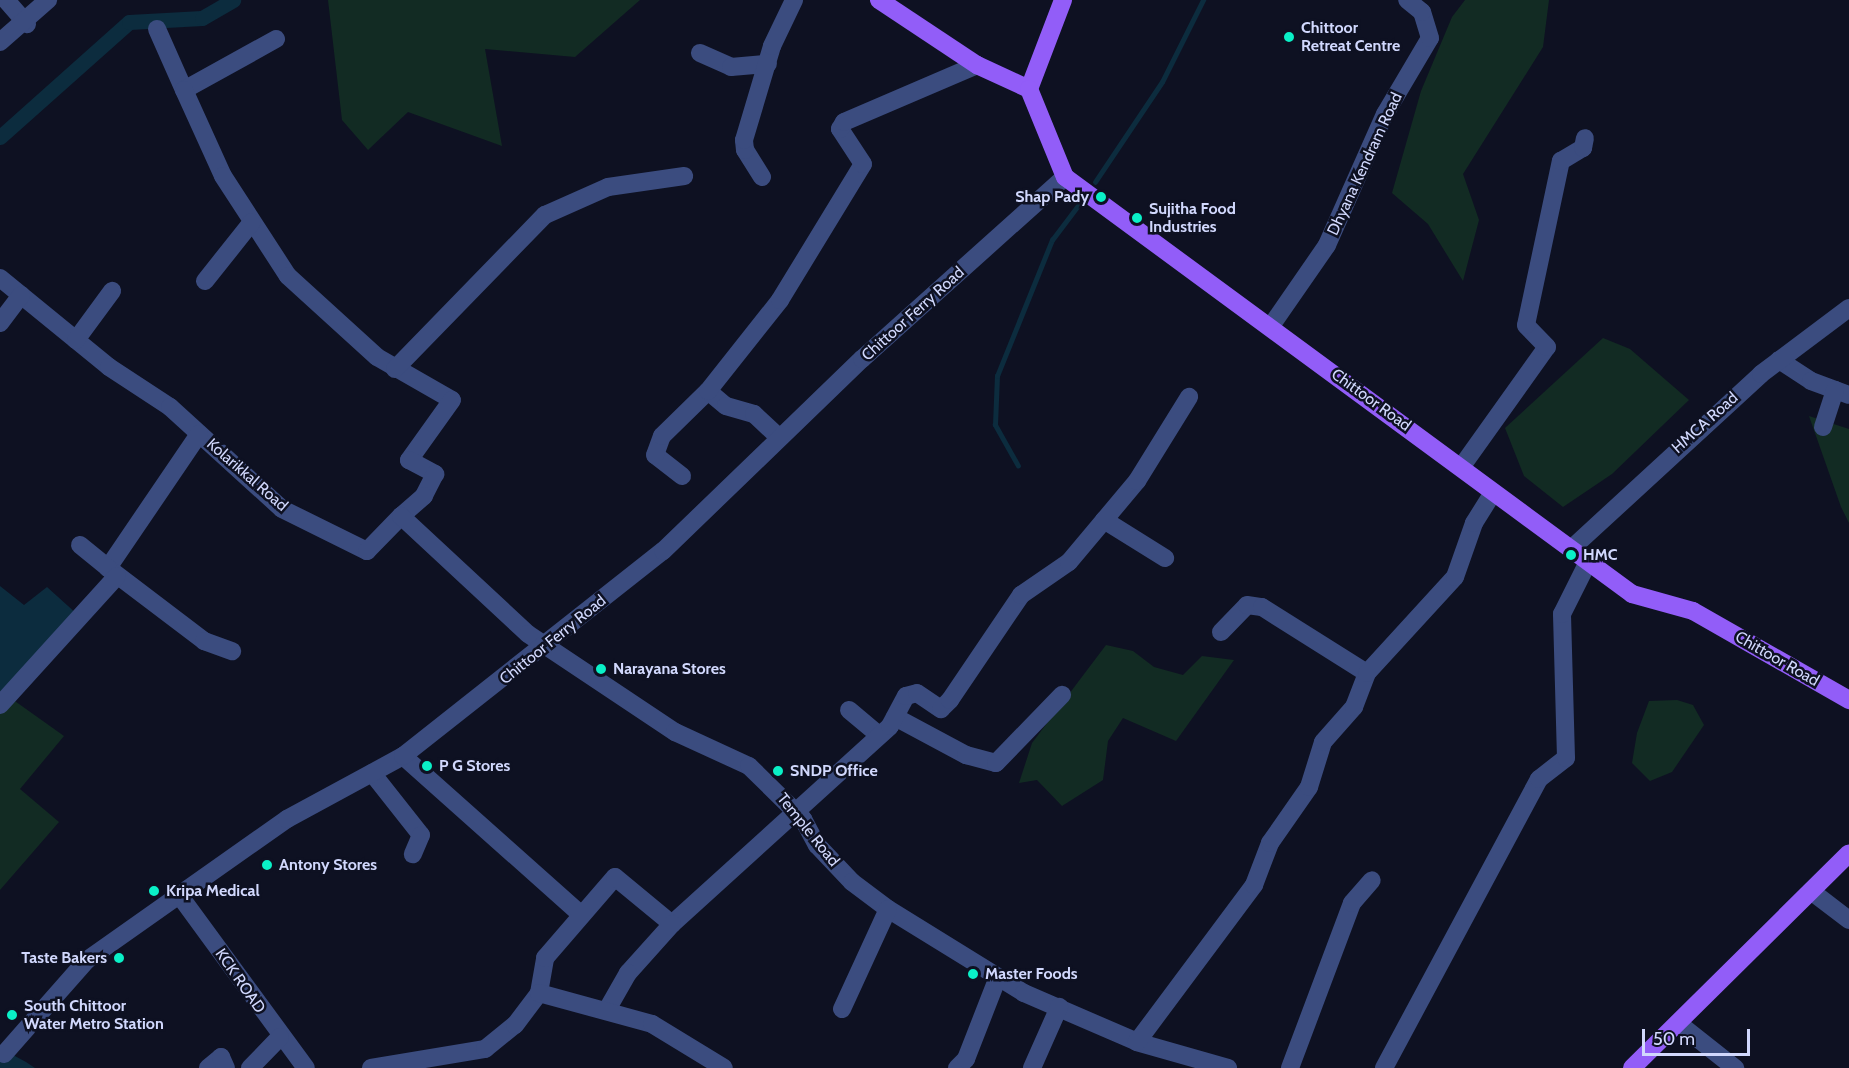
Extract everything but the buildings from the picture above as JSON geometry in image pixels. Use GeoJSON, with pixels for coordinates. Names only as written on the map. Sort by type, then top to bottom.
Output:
{"type":"FeatureCollection","features":[{"type":"Feature","properties":{"kind":"main road"},"geometry":{"type":"LineString","coordinates":[[879,0],[977,65],[1029,89],[1065,177]]}},
{"type":"Feature","properties":{"kind":"main road"},"geometry":{"type":"LineString","coordinates":[[1029,89],[1063,0]]}},
{"type":"Feature","properties":{"kind":"main road","name":"Chittoor Road"},"geometry":{"type":"LineString","coordinates":[[1065,177],[1462,466],[1492,492],[1632,594],[1693,611],[1849,700]]}},
{"type":"Feature","properties":{"kind":"main road"},"geometry":{"type":"LineString","coordinates":[[1632,1068],[1849,853]]}},
{"type":"Feature","properties":{"kind":"street"},"geometry":{"type":"LineString","coordinates":[[6,0],[27,24]]}},
{"type":"Feature","properties":{"kind":"street"},"geometry":{"type":"LineString","coordinates":[[0,42],[27,24],[48,0]]}},
{"type":"Feature","properties":{"kind":"street"},"geometry":{"type":"LineString","coordinates":[[762,177],[745,150],[744,140],[768,63],[794,0]]}},
{"type":"Feature","properties":{"kind":"street","name":"Dhyana Kendram Road"},"geometry":{"type":"LineString","coordinates":[[1270,326],[1327,245],[1385,114],[1430,38],[1422,12],[1407,0]]}},
{"type":"Feature","properties":{"kind":"street"},"geometry":{"type":"LineString","coordinates":[[157,29],[223,176],[288,276],[395,369],[452,400],[409,460],[435,474],[424,496],[401,516],[546,645]]}},
{"type":"Feature","properties":{"kind":"street"},"geometry":{"type":"LineString","coordinates":[[184,90],[276,39]]}},
{"type":"Feature","properties":{"kind":"street"},"geometry":{"type":"LineString","coordinates":[[700,53],[730,67],[768,63]]}},
{"type":"Feature","properties":{"kind":"street"},"geometry":{"type":"LineString","coordinates":[[682,476],[655,455],[662,436],[708,391],[780,300],[863,164],[840,129],[844,122],[977,65]]}},
{"type":"Feature","properties":{"kind":"street"},"geometry":{"type":"LineString","coordinates":[[1462,466],[1547,346],[1526,325],[1561,161],[1583,148],[1585,138]]}},
{"type":"Feature","properties":{"kind":"street"},"geometry":{"type":"LineString","coordinates":[[395,369],[545,215],[608,187],[684,176]]}},
{"type":"Feature","properties":{"kind":"street","name":"Chittoor Ferry Road"},"geometry":{"type":"LineString","coordinates":[[4,1054],[87,960],[177,892],[287,819],[403,756],[663,551],[780,438],[1065,177]]}},
{"type":"Feature","properties":{"kind":"street"},"geometry":{"type":"LineString","coordinates":[[205,281],[252,222]]}},
{"type":"Feature","properties":{"kind":"street","name":"Kolarikkal Road"},"geometry":{"type":"LineString","coordinates":[[0,278],[76,340],[199,434],[282,508],[367,551],[401,516]]}},
{"type":"Feature","properties":{"kind":"street"},"geometry":{"type":"LineString","coordinates":[[76,340],[112,291]]}},
{"type":"Feature","properties":{"kind":"street"},"geometry":{"type":"LineString","coordinates":[[0,323],[21,295]]}},
{"type":"Feature","properties":{"kind":"street","name":"HMCA Road"},"geometry":{"type":"LineString","coordinates":[[1571,549],[1779,360],[1849,308]]}},
{"type":"Feature","properties":{"kind":"street"},"geometry":{"type":"LineString","coordinates":[[1779,360],[1842,392],[1823,428]]}},
{"type":"Feature","properties":{"kind":"street"},"geometry":{"type":"LineString","coordinates":[[708,391],[726,406],[754,414],[780,438]]}},
{"type":"Feature","properties":{"kind":"street"},"geometry":{"type":"LineString","coordinates":[[608,1008],[628,973],[672,924],[793,808],[879,734],[895,717],[906,696],[917,693],[940,709],[950,700],[1021,594],[1069,561],[1137,481],[1189,397]]}},
{"type":"Feature","properties":{"kind":"street"},"geometry":{"type":"LineString","coordinates":[[0,705],[113,572],[199,434]]}},
{"type":"Feature","properties":{"kind":"street"},"geometry":{"type":"LineString","coordinates":[[1137,1042],[1254,885],[1270,843],[1310,787],[1323,742],[1354,707],[1367,673],[1455,577],[1474,523],[1492,492]]}},
{"type":"Feature","properties":{"kind":"street"},"geometry":{"type":"LineString","coordinates":[[1104,520],[1165,558]]}},
{"type":"Feature","properties":{"kind":"street"},"geometry":{"type":"LineString","coordinates":[[80,544],[204,641],[232,651]]}},
{"type":"Feature","properties":{"kind":"street"},"geometry":{"type":"LineString","coordinates":[[1384,1068],[1539,778],[1566,758],[1562,614],[1588,562]]}},
{"type":"Feature","properties":{"kind":"street"},"geometry":{"type":"LineString","coordinates":[[1221,632],[1247,605],[1262,607],[1367,673]]}},
{"type":"Feature","properties":{"kind":"street","name":"Temple Road"},"geometry":{"type":"LineString","coordinates":[[546,645],[675,732],[749,766],[793,808],[852,882],[888,909],[998,977],[1059,1007],[1137,1042],[1228,1068]]}},
{"type":"Feature","properties":{"kind":"street"},"geometry":{"type":"LineString","coordinates":[[895,717],[966,755],[996,763],[1062,694]]}},
{"type":"Feature","properties":{"kind":"street"},"geometry":{"type":"LineString","coordinates":[[849,710],[879,734]]}},
{"type":"Feature","properties":{"kind":"street"},"geometry":{"type":"LineString","coordinates":[[403,756],[579,914]]}},
{"type":"Feature","properties":{"kind":"street"},"geometry":{"type":"LineString","coordinates":[[372,773],[421,835],[413,854]]}},
{"type":"Feature","properties":{"kind":"street"},"geometry":{"type":"LineString","coordinates":[[371,1068],[485,1049],[515,1025],[539,993],[545,958],[579,914],[615,876],[672,924]]}},
{"type":"Feature","properties":{"kind":"street"},"geometry":{"type":"LineString","coordinates":[[1290,1068],[1352,903],[1372,880]]}},
{"type":"Feature","properties":{"kind":"street"},"geometry":{"type":"LineString","coordinates":[[1811,891],[1849,920]]}},
{"type":"Feature","properties":{"kind":"street","name":"KCK ROAD"},"geometry":{"type":"LineString","coordinates":[[177,892],[280,1037],[306,1068]]}},
{"type":"Feature","properties":{"kind":"street"},"geometry":{"type":"LineString","coordinates":[[842,1009],[888,909]]}},
{"type":"Feature","properties":{"kind":"street"},"geometry":{"type":"LineString","coordinates":[[957,1068],[966,1059],[998,977]]}},
{"type":"Feature","properties":{"kind":"street"},"geometry":{"type":"LineString","coordinates":[[539,993],[576,1006],[608,1008],[652,1024],[724,1068]]}},
{"type":"Feature","properties":{"kind":"street"},"geometry":{"type":"LineString","coordinates":[[1032,1068],[1059,1007]]}},
{"type":"Feature","properties":{"kind":"street"},"geometry":{"type":"LineString","coordinates":[[1678,1023],[1736,1068]]}},
{"type":"Feature","properties":{"kind":"street"},"geometry":{"type":"LineString","coordinates":[[250,1068],[280,1037]]}},
{"type":"Feature","properties":{"kind":"street"},"geometry":{"type":"LineString","coordinates":[[208,1068],[221,1057],[226,1068]]}},
{"type":"Feature","properties":{"kind":"green space"},"geometry":{"type":"Polygon","coordinates":[[[328,0],[640,0],[575,57],[485,49],[502,146],[408,112],[368,150],[342,120],[328,0]]]}},
{"type":"Feature","properties":{"kind":"green space"},"geometry":{"type":"Polygon","coordinates":[[[1465,0],[1549,0],[1543,47],[1463,174],[1479,220],[1463,281],[1428,224],[1392,193],[1421,91],[1452,17],[1465,0]]]}},
{"type":"Feature","properties":{"kind":"green space"},"geometry":{"type":"Polygon","coordinates":[[[1603,338],[1630,349],[1689,400],[1612,474],[1563,507],[1524,476],[1505,428],[1603,338]]]}},
{"type":"Feature","properties":{"kind":"green space"},"geometry":{"type":"Polygon","coordinates":[[[1809,416],[1849,429],[1849,523],[1841,507],[1809,416]]]}},
{"type":"Feature","properties":{"kind":"green space"},"geometry":{"type":"Polygon","coordinates":[[[1106,645],[1133,651],[1154,667],[1183,675],[1202,656],[1234,660],[1176,741],[1123,718],[1108,741],[1103,780],[1062,806],[1037,780],[1019,783],[1032,743],[1106,645]]]}},
{"type":"Feature","properties":{"kind":"green space"},"geometry":{"type":"Polygon","coordinates":[[[12,699],[64,736],[20,789],[59,822],[0,890],[0,712],[12,699]]]}},
{"type":"Feature","properties":{"kind":"green space"},"geometry":{"type":"Polygon","coordinates":[[[1677,700],[1693,705],[1704,725],[1672,772],[1650,781],[1632,763],[1637,733],[1649,701],[1677,700]]]}},
{"type":"Feature","properties":{"kind":"water"},"geometry":{"type":"Polygon","coordinates":[[[0,586],[24,605],[47,587],[78,615],[0,700],[0,586]]]}},
{"type":"Feature","properties":{"kind":"water"},"geometry":{"type":"Polygon","coordinates":[[[0,1048],[26,1062],[35,1068],[0,1068],[0,1048]]]}},
{"type":"Feature","properties":{"kind":"waterway"},"geometry":{"type":"LineString","coordinates":[[0,137],[129,22],[202,18],[233,0]]}},
{"type":"Feature","properties":{"kind":"waterway"},"geometry":{"type":"LineString","coordinates":[[1095,182],[1162,82],[1203,0]]}},
{"type":"Feature","properties":{"kind":"waterway"},"geometry":{"type":"LineString","coordinates":[[1018,466],[995,425],[997,376],[1052,240],[1080,203]]}},
{"type":"Feature","properties":{"kind":"place","name":"Chittoor Retreat Centre"},"geometry":{"type":"Point","coordinates":[1289,37]}},
{"type":"Feature","properties":{"kind":"place","name":"Shap Pady"},"geometry":{"type":"Point","coordinates":[1101,197]}},
{"type":"Feature","properties":{"kind":"place","name":"Sujitha Food Industries"},"geometry":{"type":"Point","coordinates":[1137,218]}},
{"type":"Feature","properties":{"kind":"place","name":"HMC"},"geometry":{"type":"Point","coordinates":[1571,555]}},
{"type":"Feature","properties":{"kind":"place","name":"Narayana Stores"},"geometry":{"type":"Point","coordinates":[601,669]}},
{"type":"Feature","properties":{"kind":"place","name":"P G Stores"},"geometry":{"type":"Point","coordinates":[427,766]}},
{"type":"Feature","properties":{"kind":"place","name":"SNDP Office"},"geometry":{"type":"Point","coordinates":[778,771]}},
{"type":"Feature","properties":{"kind":"place","name":"Antony Stores"},"geometry":{"type":"Point","coordinates":[267,865]}},
{"type":"Feature","properties":{"kind":"place","name":"Kripa Medical"},"geometry":{"type":"Point","coordinates":[154,891]}},
{"type":"Feature","properties":{"kind":"place","name":"Taste Bakers"},"geometry":{"type":"Point","coordinates":[119,958]}},
{"type":"Feature","properties":{"kind":"place","name":"Master Foods"},"geometry":{"type":"Point","coordinates":[973,974]}},
{"type":"Feature","properties":{"kind":"place","name":"South Chittoor Water Metro Station"},"geometry":{"type":"Point","coordinates":[12,1015]}}]}
